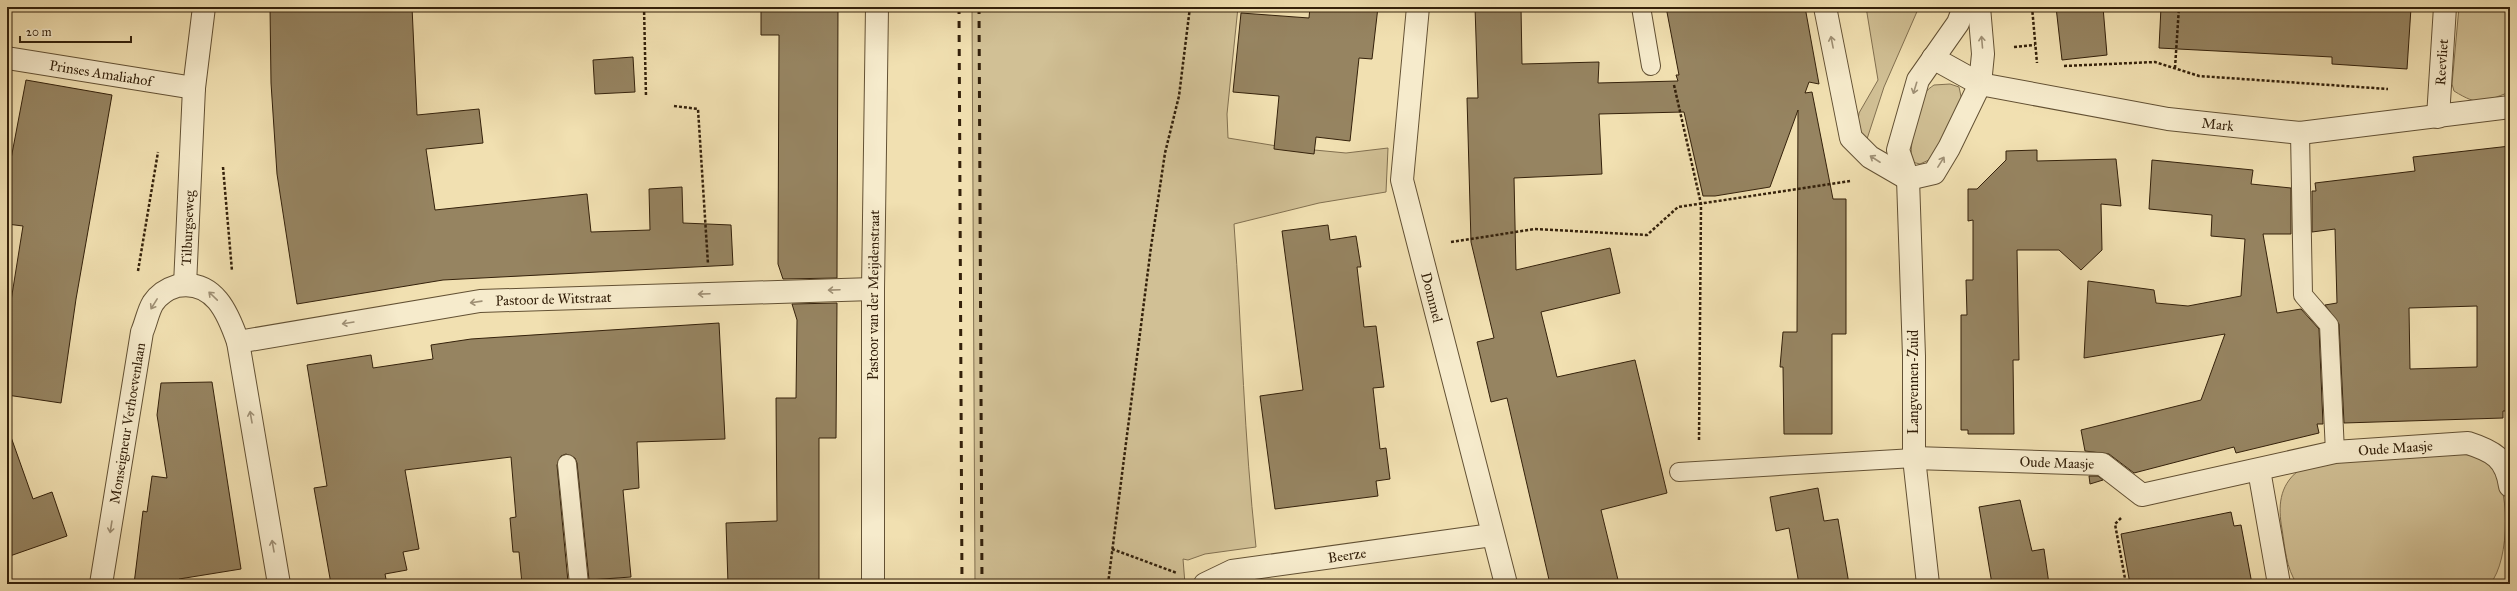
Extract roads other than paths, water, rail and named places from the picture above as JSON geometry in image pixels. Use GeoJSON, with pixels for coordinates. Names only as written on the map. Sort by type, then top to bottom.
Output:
{"type":"FeatureCollection","features":[{"type":"Feature","properties":{"kind":"street","name":"Tilburgseweg"},"geometry":{"type":"LineString","coordinates":[[204,7],[194,88],[185,285],[203,287],[215,298],[228,313],[238,342],[280,584]]}},
{"type":"Feature","properties":{"kind":"street","name":"Pastoor van der Meijdenstraat"},"geometry":{"type":"LineString","coordinates":[[873,584],[873,289],[877,7]]}},
{"type":"Feature","properties":{"kind":"street","name":"Dommel"},"geometry":{"type":"LineString","coordinates":[[1418,7],[1402,180],[1492,535],[1506,584]]}},
{"type":"Feature","properties":{"kind":"street"},"geometry":{"type":"LineString","coordinates":[[1826,7],[1851,138],[1870,157],[1908,179],[1934,173],[1949,148],[1980,84],[1983,54],[1979,7]]}},
{"type":"Feature","properties":{"kind":"street","name":"Langvennen-Zuid"},"geometry":{"type":"LineString","coordinates":[[1928,584],[1914,458],[1914,356],[1908,179],[1898,150],[1918,80],[1958,23],[1964,7]]}},
{"type":"Feature","properties":{"kind":"street","name":"Reevliet"},"geometry":{"type":"LineString","coordinates":[[2438,118],[2445,7]]}},
{"type":"Feature","properties":{"kind":"street","name":"Prinses Amaliahof"},"geometry":{"type":"LineString","coordinates":[[7,58],[194,88]]}},
{"type":"Feature","properties":{"kind":"street","name":"Mark"},"geometry":{"type":"LineString","coordinates":[[1932,58],[1980,84],[2168,119],[2300,134],[2438,118],[2510,107]]}},
{"type":"Feature","properties":{"kind":"street","name":"Monseigneur Verhoevenlaan"},"geometry":{"type":"LineString","coordinates":[[101,584],[142,332],[153,303],[167,289],[185,285]]}},
{"type":"Feature","properties":{"kind":"street","name":"Pastoor de Witstraat"},"geometry":{"type":"LineString","coordinates":[[238,342],[480,301],[873,289]]}},
{"type":"Feature","properties":{"kind":"street","name":"Oude Maasje"},"geometry":{"type":"LineString","coordinates":[[1914,458],[2102,464],[2142,495],[2334,452],[2468,443],[2485,448],[2501,459],[2508,473],[2510,486]]}},
{"type":"Feature","properties":{"kind":"street"},"geometry":{"type":"LineString","coordinates":[[2259,470],[2278,584]]}},
{"type":"Feature","properties":{"kind":"street","name":"Beerze"},"geometry":{"type":"LineString","coordinates":[[1205,584],[1232,571],[1492,535]]}},
{"type":"Feature","properties":{"kind":"lane"},"geometry":{"type":"LineString","coordinates":[[1641,7],[1651,66]]}},
{"type":"Feature","properties":{"kind":"lane"},"geometry":{"type":"LineString","coordinates":[[2300,134],[2303,295],[2329,325],[2334,452]]}},
{"type":"Feature","properties":{"kind":"lane"},"geometry":{"type":"LineString","coordinates":[[1679,472],[1914,458]]}},
{"type":"Feature","properties":{"kind":"lane"},"geometry":{"type":"LineString","coordinates":[[567,464],[579,584]]}},
{"type":"Feature","properties":{"kind":"railway"},"geometry":{"type":"LineString","coordinates":[[959,7],[962,584]]}},
{"type":"Feature","properties":{"kind":"railway"},"geometry":{"type":"LineString","coordinates":[[979,7],[982,584]]}}]}
